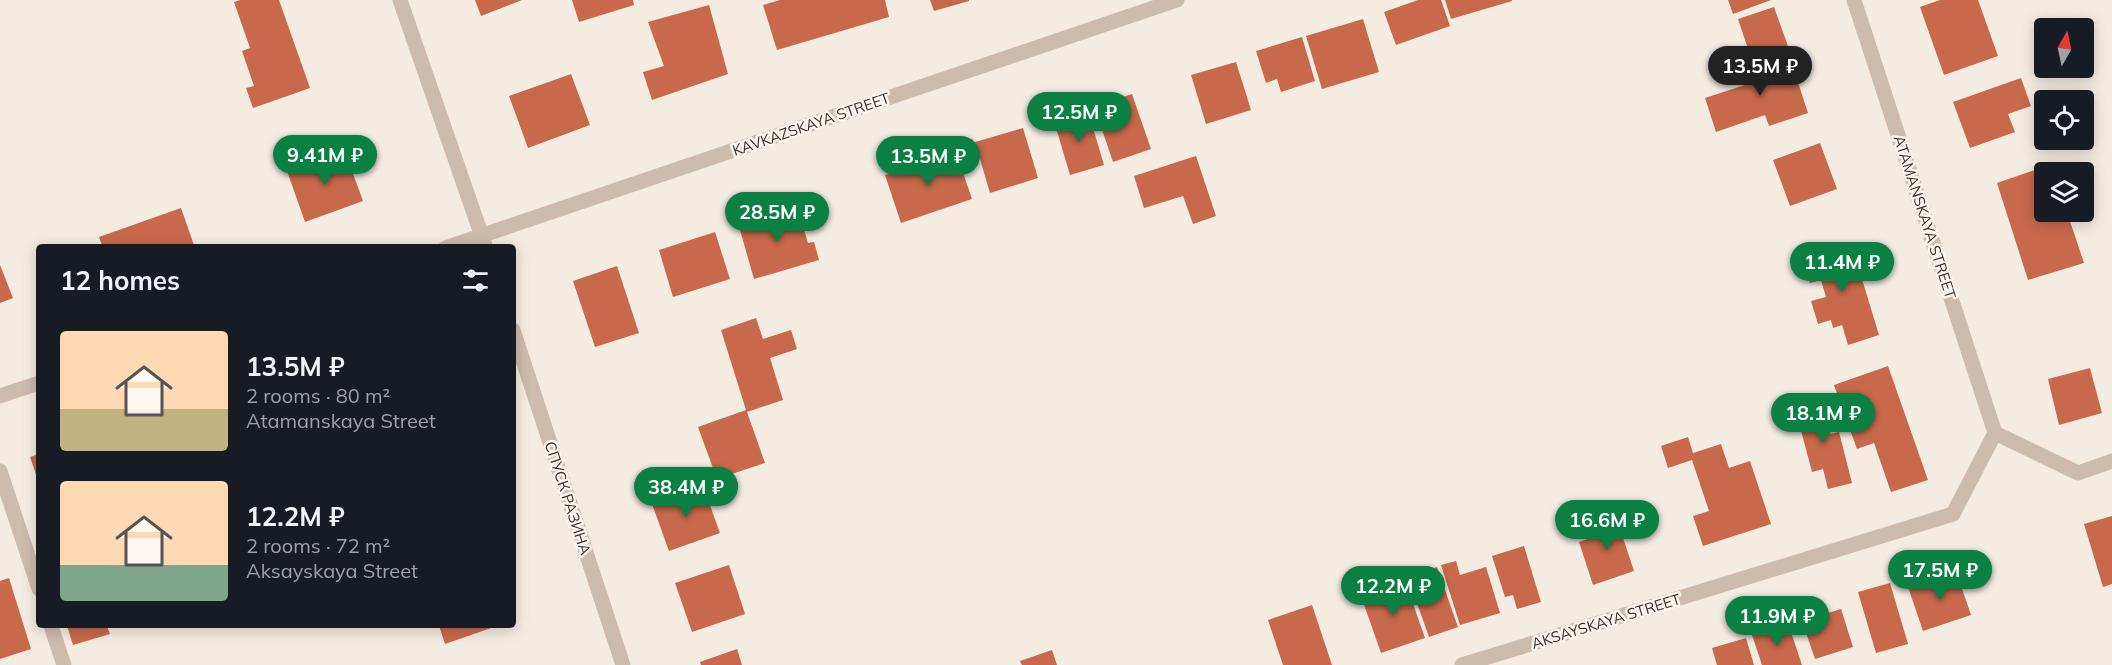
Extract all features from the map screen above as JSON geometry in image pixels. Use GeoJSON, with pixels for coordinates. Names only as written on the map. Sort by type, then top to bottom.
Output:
{"type":"FeatureCollection","features":[{"type":"Feature","properties":{"kind":"street"},"geometry":{"type":"LineString","coordinates":[[400,0],[484,241]]}},
{"type":"Feature","properties":{"kind":"street","name":"KAVKAZSKAYA STREET"},"geometry":{"type":"LineString","coordinates":[[467,244],[484,241],[1177,0]]}},
{"type":"Feature","properties":{"kind":"street","name":"ATAMANSKAYA STREET"},"geometry":{"type":"LineString","coordinates":[[1854,0],[1995,433]]}},
{"type":"Feature","properties":{"kind":"street","name":"СПУСК РАЗИНА"},"geometry":{"type":"LineString","coordinates":[[516,339],[623,665]]}},
{"type":"Feature","properties":{"kind":"street"},"geometry":{"type":"LineString","coordinates":[[0,396],[36,384]]}},
{"type":"Feature","properties":{"kind":"street"},"geometry":{"type":"LineString","coordinates":[[1995,433],[2078,473],[2112,461]]}},
{"type":"Feature","properties":{"kind":"street","name":"AKSAYSKAYA STREET"},"geometry":{"type":"LineString","coordinates":[[1462,665],[1953,514],[1995,433]]}},
{"type":"Feature","properties":{"kind":"street"},"geometry":{"type":"LineString","coordinates":[[0,471],[36,580]]}},
{"type":"Feature","properties":{"kind":"street"},"geometry":{"type":"LineString","coordinates":[[52,628],[64,665]]}},
{"type":"Feature","properties":{"kind":"building"},"geometry":{"type":"Polygon","coordinates":[[[279,0],[310,88],[253,108],[246,88],[254,86],[242,51],[250,48],[234,2],[279,0]]]}},
{"type":"Feature","properties":{"kind":"building"},"geometry":{"type":"Polygon","coordinates":[[[475,0],[522,0],[481,16],[475,0]]]}},
{"type":"Feature","properties":{"kind":"building"},"geometry":{"type":"Polygon","coordinates":[[[572,0],[633,0],[634,5],[579,22],[572,0]]]}},
{"type":"Feature","properties":{"kind":"building"},"geometry":{"type":"Polygon","coordinates":[[[780,0],[885,0],[889,17],[777,50],[763,5],[780,0]]]}},
{"type":"Feature","properties":{"kind":"building"},"geometry":{"type":"Polygon","coordinates":[[[930,0],[969,0],[969,1],[934,11],[930,0]]]}},
{"type":"Feature","properties":{"kind":"building"},"geometry":{"type":"Polygon","coordinates":[[[1418,0],[1441,0],[1450,26],[1396,45],[1384,12],[1418,0]]]}},
{"type":"Feature","properties":{"kind":"building"},"geometry":{"type":"Polygon","coordinates":[[[1445,0],[1512,0],[1512,1],[1451,19],[1445,0]]]}},
{"type":"Feature","properties":{"kind":"building"},"geometry":{"type":"Polygon","coordinates":[[[1728,0],[1771,0],[1733,14],[1728,0]]]}},
{"type":"Feature","properties":{"kind":"building"},"geometry":{"type":"Polygon","coordinates":[[[1940,0],[1978,0],[1998,56],[1944,75],[1920,7],[1940,0]]]}},
{"type":"Feature","properties":{"kind":"building"},"geometry":{"type":"Polygon","coordinates":[[[709,5],[728,74],[652,100],[643,72],[664,66],[648,22],[709,5]]]}},
{"type":"Feature","properties":{"kind":"building"},"geometry":{"type":"Polygon","coordinates":[[[1774,7],[1788,46],[1751,58],[1738,19],[1774,7]]]}},
{"type":"Feature","properties":{"kind":"building"},"geometry":{"type":"Polygon","coordinates":[[[1363,19],[1379,72],[1322,89],[1306,36],[1363,19]]]}},
{"type":"Feature","properties":{"kind":"building"},"geometry":{"type":"Polygon","coordinates":[[[1302,37],[1315,81],[1281,92],[1277,79],[1266,83],[1256,51],[1302,37]]]}},
{"type":"Feature","properties":{"kind":"building"},"geometry":{"type":"Polygon","coordinates":[[[1789,55],[1808,113],[1769,126],[1765,115],[1716,132],[1705,98],[1748,84],[1744,71],[1789,55]]]}},
{"type":"Feature","properties":{"kind":"building"},"geometry":{"type":"Polygon","coordinates":[[[1236,62],[1251,110],[1206,124],[1191,75],[1236,62]]]}},
{"type":"Feature","properties":{"kind":"building"},"geometry":{"type":"Polygon","coordinates":[[[571,74],[590,125],[528,148],[509,96],[571,74]]]}},
{"type":"Feature","properties":{"kind":"building"},"geometry":{"type":"Polygon","coordinates":[[[2021,78],[2031,106],[2008,114],[2015,132],[1970,148],[1953,102],[2021,78]]]}},
{"type":"Feature","properties":{"kind":"building"},"geometry":{"type":"Polygon","coordinates":[[[1132,94],[1151,149],[1113,162],[1094,106],[1132,94]]]}},
{"type":"Feature","properties":{"kind":"building"},"geometry":{"type":"Polygon","coordinates":[[[1088,111],[1104,165],[1070,175],[1054,121],[1088,111]]]}},
{"type":"Feature","properties":{"kind":"building"},"geometry":{"type":"Polygon","coordinates":[[[1023,128],[1038,178],[990,193],[975,142],[1023,128]]]}},
{"type":"Feature","properties":{"kind":"building"},"geometry":{"type":"Polygon","coordinates":[[[1820,143],[1837,189],[1790,206],[1773,160],[1820,143]]]}},
{"type":"Feature","properties":{"kind":"building"},"geometry":{"type":"Polygon","coordinates":[[[344,149],[363,201],[305,222],[287,171],[344,149]]]}},
{"type":"Feature","properties":{"kind":"building"},"geometry":{"type":"Polygon","coordinates":[[[956,152],[972,199],[901,223],[885,175],[956,152]]]}},
{"type":"Feature","properties":{"kind":"building"},"geometry":{"type":"Polygon","coordinates":[[[1196,156],[1216,216],[1193,224],[1183,196],[1144,208],[1134,176],[1196,156]]]}},
{"type":"Feature","properties":{"kind":"building"},"geometry":{"type":"Polygon","coordinates":[[[2034,170],[2034,222],[2070,222],[2084,263],[2028,280],[1997,183],[2034,170]]]}},
{"type":"Feature","properties":{"kind":"building"},"geometry":{"type":"Polygon","coordinates":[[[797,206],[808,243],[814,242],[819,260],[754,279],[738,223],[797,206]]]}},
{"type":"Feature","properties":{"kind":"building"},"geometry":{"type":"Polygon","coordinates":[[[181,208],[194,244],[102,244],[99,237],[181,208]]]}},
{"type":"Feature","properties":{"kind":"building"},"geometry":{"type":"Polygon","coordinates":[[[715,232],[730,279],[673,297],[659,250],[715,232]]]}},
{"type":"Feature","properties":{"kind":"building"},"geometry":{"type":"Polygon","coordinates":[[[1851,243],[1879,335],[1848,345],[1842,325],[1833,328],[1831,320],[1818,324],[1811,301],[1826,297],[1821,280],[1810,283],[1802,258],[1851,243]]]}},
{"type":"Feature","properties":{"kind":"building"},"geometry":{"type":"Polygon","coordinates":[[[0,265],[13,298],[0,303],[0,265]]]}},
{"type":"Feature","properties":{"kind":"building"},"geometry":{"type":"Polygon","coordinates":[[[617,266],[639,333],[595,347],[573,281],[617,266]]]}},
{"type":"Feature","properties":{"kind":"building"},"geometry":{"type":"Polygon","coordinates":[[[756,318],[763,339],[791,330],[797,349],[770,358],[783,400],[747,412],[765,463],[717,479],[698,427],[746,410],[721,330],[756,318]]]}},
{"type":"Feature","properties":{"kind":"building"},"geometry":{"type":"Polygon","coordinates":[[[1888,366],[1928,480],[1891,492],[1874,443],[1857,449],[1834,385],[1888,366]]]}},
{"type":"Feature","properties":{"kind":"building"},"geometry":{"type":"Polygon","coordinates":[[[2090,368],[2102,413],[2059,425],[2048,379],[2090,368]]]}},
{"type":"Feature","properties":{"kind":"building"},"geometry":{"type":"Polygon","coordinates":[[[1821,397],[1830,434],[1839,432],[1852,483],[1828,489],[1823,469],[1812,472],[1794,404],[1821,397]]]}},
{"type":"Feature","properties":{"kind":"building"},"geometry":{"type":"Polygon","coordinates":[[[1688,437],[1693,453],[1721,444],[1729,468],[1750,461],[1771,524],[1703,546],[1693,516],[1709,511],[1692,460],[1668,468],[1661,446],[1688,437]]]}},
{"type":"Feature","properties":{"kind":"building"},"geometry":{"type":"Polygon","coordinates":[[[36,455],[36,474],[30,457],[36,455]]]}},
{"type":"Feature","properties":{"kind":"building"},"geometry":{"type":"Polygon","coordinates":[[[703,486],[720,533],[669,551],[652,504],[703,486]]]}},
{"type":"Feature","properties":{"kind":"building"},"geometry":{"type":"Polygon","coordinates":[[[1613,508],[1634,571],[1593,585],[1579,542],[1602,534],[1595,514],[1613,508]]]}},
{"type":"Feature","properties":{"kind":"building"},"geometry":{"type":"Polygon","coordinates":[[[2112,516],[2112,584],[2103,587],[2084,524],[2112,516]]]}},
{"type":"Feature","properties":{"kind":"building"},"geometry":{"type":"Polygon","coordinates":[[[1524,546],[1541,602],[1517,609],[1513,595],[1505,597],[1492,556],[1524,546]]]}},
{"type":"Feature","properties":{"kind":"building"},"geometry":{"type":"Polygon","coordinates":[[[1456,561],[1460,575],[1486,567],[1500,613],[1460,625],[1441,565],[1456,561]]]}},
{"type":"Feature","properties":{"kind":"building"},"geometry":{"type":"Polygon","coordinates":[[[729,565],[745,614],[692,632],[675,583],[729,565]]]}},
{"type":"Feature","properties":{"kind":"building"},"geometry":{"type":"Polygon","coordinates":[[[1437,567],[1458,627],[1429,637],[1408,578],[1437,567]]]}},
{"type":"Feature","properties":{"kind":"building"},"geometry":{"type":"Polygon","coordinates":[[[1956,571],[1971,615],[1923,631],[1908,587],[1956,571]]]}},
{"type":"Feature","properties":{"kind":"building"},"geometry":{"type":"Polygon","coordinates":[[[9,578],[31,649],[0,659],[0,581],[9,578]]]}},
{"type":"Feature","properties":{"kind":"building"},"geometry":{"type":"Polygon","coordinates":[[[1405,581],[1425,638],[1381,653],[1361,596],[1405,581]]]}},
{"type":"Feature","properties":{"kind":"building"},"geometry":{"type":"Polygon","coordinates":[[[1890,583],[1908,644],[1876,653],[1858,592],[1890,583]]]}},
{"type":"Feature","properties":{"kind":"building"},"geometry":{"type":"Polygon","coordinates":[[[1312,605],[1332,665],[1283,665],[1268,620],[1312,605]]]}},
{"type":"Feature","properties":{"kind":"building"},"geometry":{"type":"Polygon","coordinates":[[[1841,609],[1853,647],[1815,659],[1802,621],[1841,609]]]}},
{"type":"Feature","properties":{"kind":"building"},"geometry":{"type":"Polygon","coordinates":[[[1788,623],[1802,665],[1762,665],[1752,635],[1788,623]]]}},
{"type":"Feature","properties":{"kind":"building"},"geometry":{"type":"Polygon","coordinates":[[[68,628],[108,628],[110,634],[73,645],[68,628]]]}},
{"type":"Feature","properties":{"kind":"building"},"geometry":{"type":"Polygon","coordinates":[[[440,628],[491,628],[445,644],[440,628]]]}},
{"type":"Feature","properties":{"kind":"building"},"geometry":{"type":"Polygon","coordinates":[[[1746,638],[1754,665],[1717,665],[1712,648],[1746,638]]]}},
{"type":"Feature","properties":{"kind":"building"},"geometry":{"type":"Polygon","coordinates":[[[737,649],[742,665],[701,665],[700,662],[737,649]]]}},
{"type":"Feature","properties":{"kind":"building"},"geometry":{"type":"Polygon","coordinates":[[[1052,650],[1057,665],[1022,665],[1020,661],[1052,650]]]}}]}
